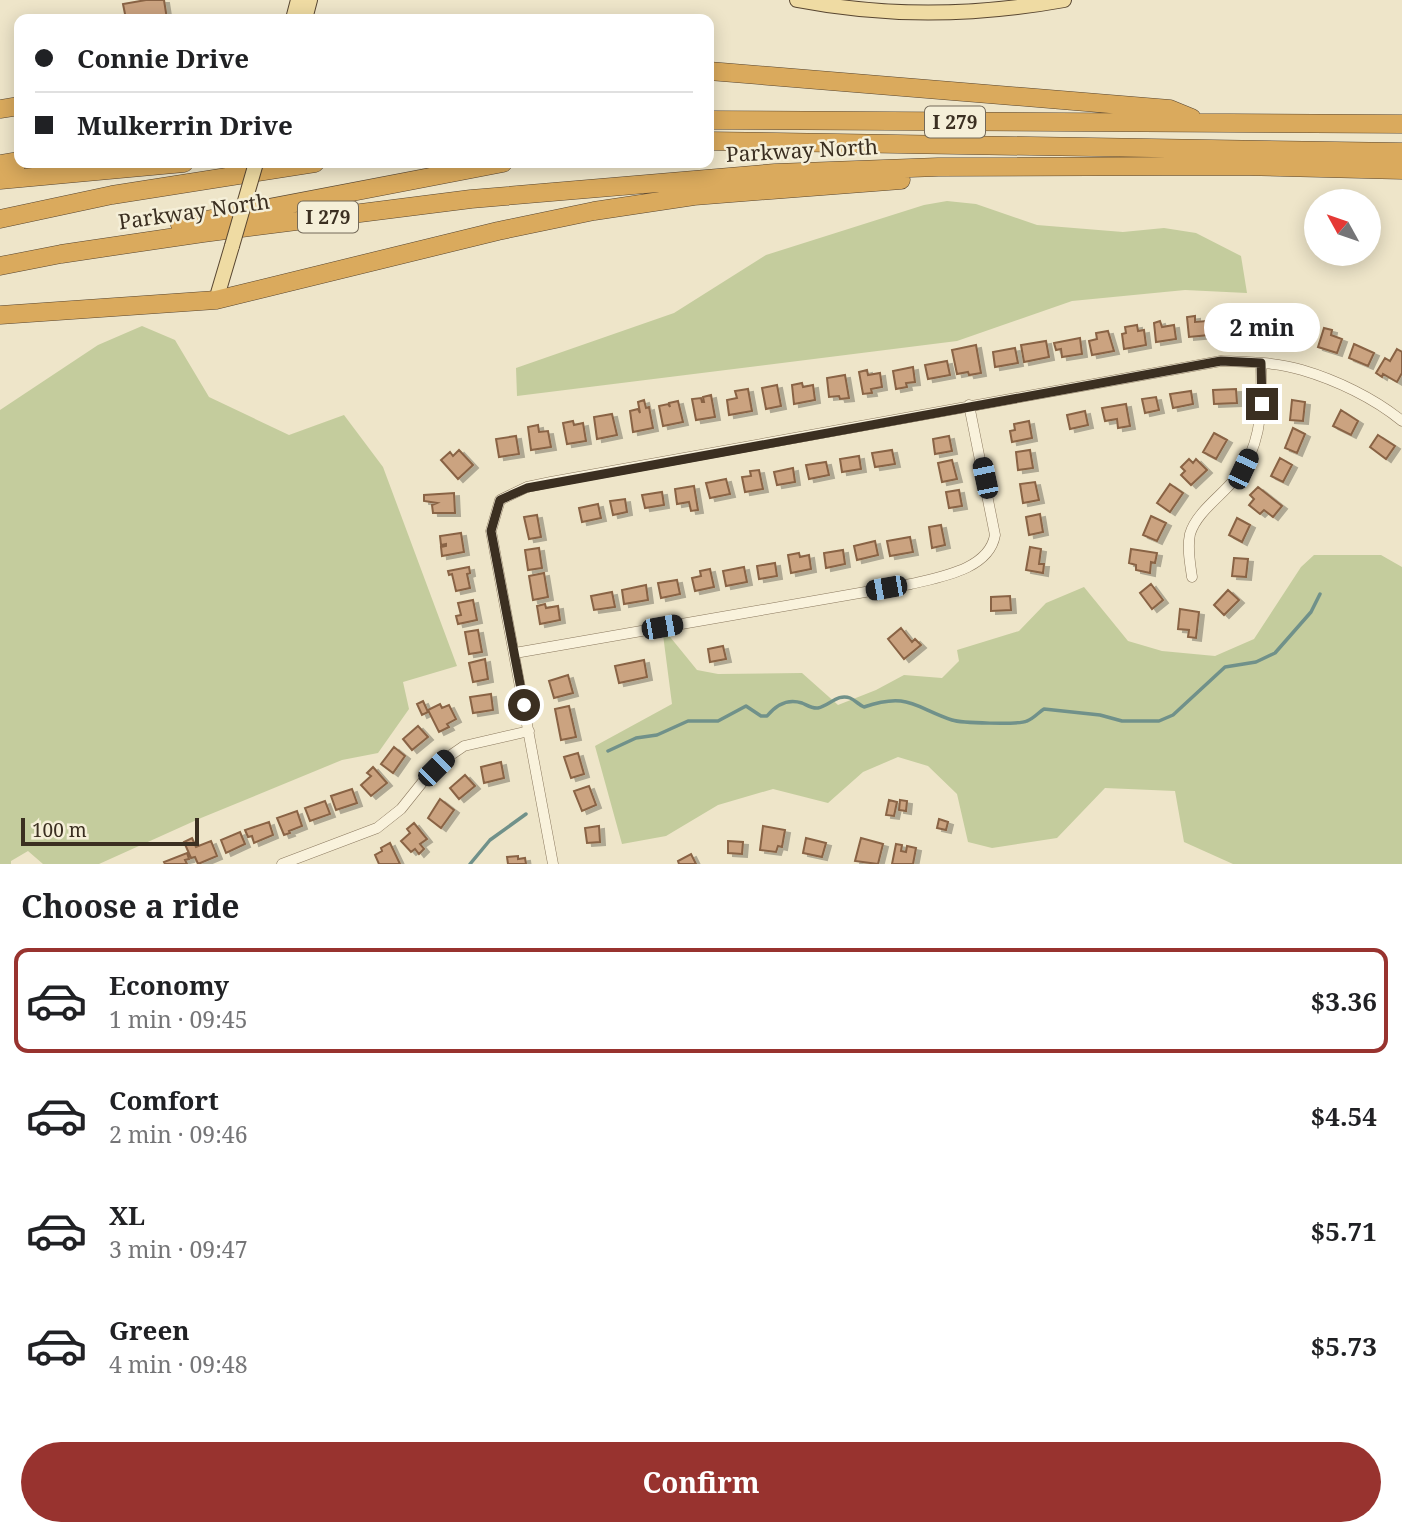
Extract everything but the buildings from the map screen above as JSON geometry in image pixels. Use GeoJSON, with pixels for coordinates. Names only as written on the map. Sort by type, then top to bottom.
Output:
{"type":"FeatureCollection","features":[{"type":"Feature","properties":{"kind":"highway"},"geometry":{"type":"LineString","coordinates":[[714,71],[1170,109],[1202,122]]}},
{"type":"Feature","properties":{"kind":"highway","name":"Parkway North"},"geometry":{"type":"LineString","coordinates":[[714,120],[1402,124]]}},
{"type":"Feature","properties":{"kind":"highway"},"geometry":{"type":"LineString","coordinates":[[714,141],[1402,152]]}},
{"type":"Feature","properties":{"kind":"highway"},"geometry":{"type":"LineString","coordinates":[[714,150],[1184,148]]}},
{"type":"Feature","properties":{"kind":"highway","name":"Parkway North"},"geometry":{"type":"LineString","coordinates":[[0,265],[203,233],[485,198],[775,173],[938,167],[1238,166],[1402,170]]}},
{"type":"Feature","properties":{"kind":"highway"},"geometry":{"type":"LineString","coordinates":[[0,315],[216,300],[498,230],[645,203],[750,191],[1088,167]]}},
{"type":"Feature","properties":{"kind":"highway"},"geometry":{"type":"LineString","coordinates":[[0,180],[130,168]]}},
{"type":"Feature","properties":{"kind":"highway"},"geometry":{"type":"LineString","coordinates":[[0,219],[125,193],[283,168]]}},
{"type":"Feature","properties":{"kind":"highway"},"geometry":{"type":"LineString","coordinates":[[0,265],[32,249],[197,222],[477,168]]}},
{"type":"Feature","properties":{"kind":"main road"},"geometry":{"type":"LineString","coordinates":[[797,0],[867,9],[932,12],[1002,9],[1064,0]]}},
{"type":"Feature","properties":{"kind":"main road"},"geometry":{"type":"LineString","coordinates":[[216,300],[255,168]]}},
{"type":"Feature","properties":{"kind":"street"},"geometry":{"type":"LineString","coordinates":[[553,864],[491,531],[500,500],[539,485],[1221,361],[1301,369],[1347,387],[1402,421]]}},
{"type":"Feature","properties":{"kind":"street"},"geometry":{"type":"LineString","coordinates":[[1192,577],[1188,552],[1191,532],[1205,511],[1243,469],[1254,448],[1262,404],[1261,363]]}},
{"type":"Feature","properties":{"kind":"street"},"geometry":{"type":"LineString","coordinates":[[515,653],[911,583],[967,567],[985,555],[994,542],[995,535],[970,405]]}},
{"type":"Feature","properties":{"kind":"street"},"geometry":{"type":"LineString","coordinates":[[282,864],[377,828],[401,809],[448,757],[464,746],[529,731]]}},
{"type":"Feature","properties":{"kind":"green space"},"geometry":{"type":"Polygon","coordinates":[[[947,201],[976,204],[1037,225],[1123,232],[1164,228],[1196,233],[1241,256],[1247,293],[1185,290],[1072,301],[957,341],[517,396],[516,368],[674,313],[766,255],[924,205],[947,201]]]}},
{"type":"Feature","properties":{"kind":"green space"},"geometry":{"type":"Polygon","coordinates":[[[142,326],[175,340],[209,397],[289,435],[344,415],[383,467],[457,666],[403,682],[409,709],[378,753],[342,760],[201,818],[99,864],[43,864],[28,851],[11,861],[11,864],[0,864],[0,410],[98,345],[142,326]]]}},
{"type":"Feature","properties":{"kind":"green space"},"geometry":{"type":"Polygon","coordinates":[[[1314,555],[1381,555],[1402,567],[1402,864],[1233,864],[1184,842],[1175,791],[1105,788],[1057,838],[992,848],[968,842],[957,794],[928,766],[898,757],[863,772],[828,803],[773,789],[718,805],[666,836],[622,844],[595,746],[672,704],[662,627],[697,670],[718,674],[802,673],[838,705],[904,675],[942,678],[959,661],[957,650],[1019,631],[1046,603],[1084,587],[1128,641],[1162,651],[1215,656],[1254,639],[1301,567],[1314,555]]]}},
{"type":"Feature","properties":{"kind":"waterway"},"geometry":{"type":"LineString","coordinates":[[608,751],[636,738],[657,735],[688,721],[718,721],[746,706],[761,716],[767,716],[787,702],[818,708],[846,697],[864,707],[901,701],[952,720],[966,722],[1022,722],[1044,709],[1100,715],[1122,721],[1159,721],[1173,715],[1225,667],[1256,662],[1275,653],[1311,612],[1320,594]]}},
{"type":"Feature","properties":{"kind":"waterway"},"geometry":{"type":"LineString","coordinates":[[470,864],[490,840],[526,814]]}},
{"type":"Feature","properties":{"kind":"route"},"geometry":{"type":"LineString","coordinates":[[524,705],[491,531],[500,500],[527,488],[1221,361],[1261,363],[1262,404]]}}]}
